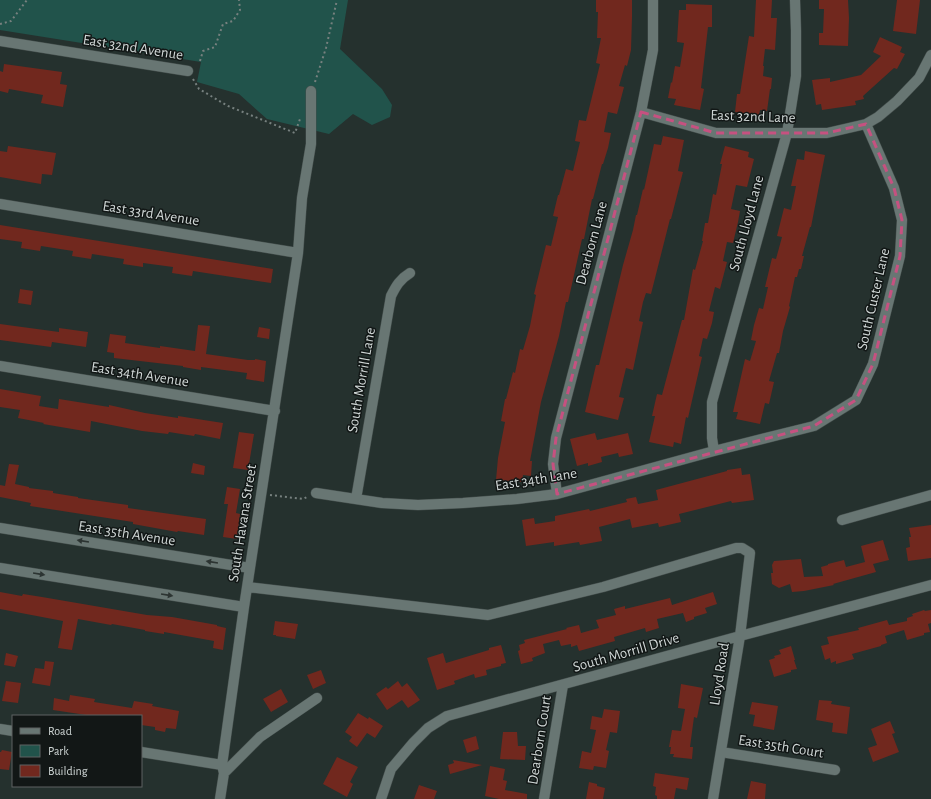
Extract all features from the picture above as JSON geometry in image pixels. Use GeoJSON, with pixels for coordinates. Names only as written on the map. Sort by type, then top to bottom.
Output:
{"type":"FeatureCollection","features":[{"type":"Feature","properties":{"kind":"street","name":"Dearborn Lane"},"geometry":{"type":"LineString","coordinates":[[557,494],[553,464],[556,438],[640,112],[653,50],[653,0]]}},
{"type":"Feature","properties":{"kind":"street","name":"South Lloyd Lane"},"geometry":{"type":"LineString","coordinates":[[714,451],[712,438],[712,402],[787,133],[796,76],[795,0]]}},
{"type":"Feature","properties":{"kind":"street","name":"East 32nd Avenue"},"geometry":{"type":"LineString","coordinates":[[0,41],[188,71]]}},
{"type":"Feature","properties":{"kind":"street"},"geometry":{"type":"LineString","coordinates":[[866,124],[878,117],[914,84],[919,78],[931,55]]}},
{"type":"Feature","properties":{"kind":"street","name":"South Havana Street"},"geometry":{"type":"LineString","coordinates":[[220,799],[244,607],[298,253],[302,198],[311,144],[311,91]]}},
{"type":"Feature","properties":{"kind":"street","name":"East 32nd Lane"},"geometry":{"type":"LineString","coordinates":[[640,112],[716,133],[827,133],[866,124]]}},
{"type":"Feature","properties":{"kind":"street","name":"South Custer Lane"},"geometry":{"type":"LineString","coordinates":[[756,441],[814,426],[856,400],[873,364],[900,256],[902,220],[894,188],[866,124]]}},
{"type":"Feature","properties":{"kind":"street","name":"East 33rd Avenue"},"geometry":{"type":"LineString","coordinates":[[0,204],[298,253]]}},
{"type":"Feature","properties":{"kind":"street","name":"South Morrill Lane"},"geometry":{"type":"LineString","coordinates":[[356,499],[391,296],[403,277],[410,273]]}},
{"type":"Feature","properties":{"kind":"street","name":"East 34th Avenue"},"geometry":{"type":"LineString","coordinates":[[0,366],[275,411]]}},
{"type":"Feature","properties":{"kind":"street","name":"East 34th Lane"},"geometry":{"type":"LineString","coordinates":[[316,494],[382,503],[418,505],[502,500],[557,494],[756,441]]}},
{"type":"Feature","properties":{"kind":"street"},"geometry":{"type":"LineString","coordinates":[[842,520],[931,495]]}},
{"type":"Feature","properties":{"kind":"street","name":"East 35th Avenue"},"geometry":{"type":"LineString","coordinates":[[0,528],[250,568]]}},
{"type":"Feature","properties":{"kind":"street","name":"Lloyd Road"},"geometry":{"type":"LineString","coordinates":[[247,587],[488,616],[603,587],[736,548],[742,548],[750,553],[740,636],[713,799]]}},
{"type":"Feature","properties":{"kind":"street"},"geometry":{"type":"LineString","coordinates":[[0,568],[244,607]]}},
{"type":"Feature","properties":{"kind":"street","name":"South Morrill Drive"},"geometry":{"type":"LineString","coordinates":[[381,799],[391,769],[423,733],[447,716],[931,585]]}},
{"type":"Feature","properties":{"kind":"street","name":"Dearborn Court"},"geometry":{"type":"LineString","coordinates":[[544,799],[563,685]]}},
{"type":"Feature","properties":{"kind":"street"},"geometry":{"type":"LineString","coordinates":[[142,752],[223,769],[260,737],[317,698]]}},
{"type":"Feature","properties":{"kind":"street"},"geometry":{"type":"LineString","coordinates":[[0,729],[12,731]]}},
{"type":"Feature","properties":{"kind":"street","name":"East 35th Court"},"geometry":{"type":"LineString","coordinates":[[721,752],[835,770]]}},
{"type":"Feature","properties":{"kind":"path"},"geometry":{"type":"LineString","coordinates":[[0,24],[11,21],[27,0]]}},
{"type":"Feature","properties":{"kind":"path"},"geometry":{"type":"LineString","coordinates":[[200,61],[204,51],[214,47],[223,24],[233,21],[240,10],[239,0]]}},
{"type":"Feature","properties":{"kind":"path"},"geometry":{"type":"LineString","coordinates":[[311,91],[326,48],[337,0]]}},
{"type":"Feature","properties":{"kind":"path","name":"East 32nd Avenue"},"geometry":{"type":"LineString","coordinates":[[188,71],[199,90],[228,106],[295,133],[300,119]]}},
{"type":"Feature","properties":{"kind":"path"},"geometry":{"type":"LineString","coordinates":[[262,492],[272,496],[303,499],[316,494]]}},
{"type":"Feature","properties":{"kind":"highlighted area"},"geometry":{"type":"Polygon","coordinates":[[[641,112],[716,133],[827,133],[866,124],[894,188],[902,220],[900,256],[873,364],[856,400],[814,426],[557,494],[553,464],[556,438],[641,112]]]}},
{"type":"Feature","properties":{"kind":"green space"},"geometry":{"type":"Polygon","coordinates":[[[0,0],[348,0],[340,49],[382,89],[392,105],[390,117],[372,125],[353,114],[329,134],[267,119],[239,94],[197,82],[201,62],[0,30],[0,0]]]}},
{"type":"Feature","properties":{"kind":"building"},"geometry":{"type":"Polygon","coordinates":[[[596,0],[632,0],[631,50],[627,66],[625,65],[619,86],[624,87],[617,114],[608,112],[604,132],[611,133],[608,148],[592,199],[584,239],[582,239],[568,302],[566,302],[559,336],[541,402],[530,461],[532,461],[531,476],[523,475],[522,482],[496,480],[498,458],[505,422],[501,421],[505,399],[513,372],[515,373],[520,349],[523,350],[530,326],[536,295],[534,294],[546,245],[551,246],[558,217],[553,216],[558,195],[566,169],[573,171],[580,142],[575,141],[579,120],[586,121],[600,64],[596,63],[601,38],[597,38],[598,12],[596,12],[596,0]]]}},
{"type":"Feature","properties":{"kind":"building"},"geometry":{"type":"Polygon","coordinates":[[[756,0],[772,0],[771,18],[777,18],[775,50],[765,49],[763,66],[763,76],[772,78],[767,111],[760,110],[759,115],[735,112],[737,94],[740,94],[749,36],[754,37],[756,0]]]}},
{"type":"Feature","properties":{"kind":"building"},"geometry":{"type":"Polygon","coordinates":[[[819,0],[848,0],[848,46],[819,45],[819,33],[823,33],[824,9],[819,9],[819,0]]]}},
{"type":"Feature","properties":{"kind":"building"},"geometry":{"type":"Polygon","coordinates":[[[897,0],[920,0],[916,34],[893,31],[897,0]]]}},
{"type":"Feature","properties":{"kind":"building"},"geometry":{"type":"Polygon","coordinates":[[[686,4],[712,5],[712,27],[708,27],[701,88],[704,89],[700,110],[674,105],[676,99],[668,98],[675,66],[680,67],[684,43],[677,42],[679,10],[686,10],[686,4]]]}},
{"type":"Feature","properties":{"kind":"building"},"geometry":{"type":"Polygon","coordinates":[[[880,37],[902,47],[900,52],[905,54],[897,69],[894,68],[863,96],[864,99],[855,101],[856,105],[822,110],[821,104],[816,105],[812,80],[830,78],[830,82],[861,75],[881,56],[873,52],[880,37]]]}},
{"type":"Feature","properties":{"kind":"building"},"geometry":{"type":"Polygon","coordinates":[[[4,64],[62,72],[60,84],[67,85],[63,107],[41,103],[43,95],[9,89],[8,93],[0,91],[0,71],[3,72],[4,64]]]}},
{"type":"Feature","properties":{"kind":"building"},"geometry":{"type":"Polygon","coordinates":[[[663,136],[684,140],[678,171],[683,172],[651,294],[646,293],[643,302],[639,321],[643,322],[633,370],[626,368],[619,397],[624,398],[618,420],[585,412],[596,365],[599,365],[623,265],[643,189],[644,190],[654,144],[661,145],[663,136]]]}},
{"type":"Feature","properties":{"kind":"building"},"geometry":{"type":"Polygon","coordinates":[[[8,146],[56,153],[52,175],[42,174],[41,184],[0,177],[0,151],[7,152],[8,146]]]}},
{"type":"Feature","properties":{"kind":"building"},"geometry":{"type":"Polygon","coordinates":[[[725,146],[749,152],[748,157],[754,159],[747,187],[736,185],[731,209],[740,211],[733,243],[727,242],[723,261],[727,262],[720,289],[715,287],[709,311],[714,312],[712,323],[707,339],[703,338],[699,356],[702,357],[688,418],[686,417],[681,444],[674,442],[673,447],[649,442],[655,416],[652,416],[657,394],[662,395],[682,320],[684,320],[693,269],[695,270],[703,241],[705,223],[708,223],[713,194],[716,195],[722,164],[720,164],[725,146]]]}},
{"type":"Feature","properties":{"kind":"building"},"geometry":{"type":"Polygon","coordinates":[[[805,151],[825,155],[811,227],[802,256],[804,256],[801,269],[799,269],[797,277],[795,277],[790,307],[783,331],[779,353],[777,353],[769,381],[774,382],[769,404],[765,403],[760,424],[736,419],[738,412],[733,412],[745,359],[750,361],[756,341],[751,340],[754,325],[759,308],[763,309],[768,287],[765,287],[772,258],[776,259],[782,237],[777,236],[784,208],[791,210],[796,186],[791,186],[797,159],[804,160],[805,151]]]}},
{"type":"Feature","properties":{"kind":"building"},"geometry":{"type":"Polygon","coordinates":[[[0,225],[273,269],[271,283],[193,271],[192,276],[172,273],[173,267],[143,263],[143,267],[123,264],[124,259],[92,254],[91,259],[72,256],[73,251],[41,246],[40,251],[21,248],[22,242],[0,239],[0,225]]]}},
{"type":"Feature","properties":{"kind":"building"},"geometry":{"type":"Polygon","coordinates":[[[20,289],[33,291],[31,305],[18,303],[20,289]]]}},
{"type":"Feature","properties":{"kind":"building"},"geometry":{"type":"Polygon","coordinates":[[[0,324],[59,332],[59,328],[88,332],[86,347],[52,342],[51,347],[0,340],[0,324]]]}},
{"type":"Feature","properties":{"kind":"building"},"geometry":{"type":"Polygon","coordinates":[[[198,325],[210,326],[206,354],[266,361],[264,382],[246,379],[247,373],[201,367],[201,370],[183,366],[114,358],[114,353],[107,352],[110,334],[126,336],[125,343],[195,351],[198,325]]]}},
{"type":"Feature","properties":{"kind":"building"},"geometry":{"type":"Polygon","coordinates":[[[259,327],[270,329],[269,339],[257,337],[259,327]]]}},
{"type":"Feature","properties":{"kind":"building"},"geometry":{"type":"Polygon","coordinates":[[[0,389],[41,396],[39,406],[58,409],[59,399],[109,407],[109,405],[178,418],[178,416],[223,423],[220,439],[195,434],[194,436],[169,432],[168,434],[142,431],[91,421],[90,432],[43,424],[44,423],[18,418],[20,410],[0,407],[0,389]]]}},
{"type":"Feature","properties":{"kind":"building"},"geometry":{"type":"Polygon","coordinates":[[[239,432],[254,434],[248,470],[233,468],[239,432]]]}},
{"type":"Feature","properties":{"kind":"building"},"geometry":{"type":"Polygon","coordinates":[[[595,433],[597,440],[628,433],[633,454],[619,457],[618,453],[601,457],[602,462],[588,466],[588,463],[577,466],[570,439],[595,433]]]}},
{"type":"Feature","properties":{"kind":"building"},"geometry":{"type":"Polygon","coordinates":[[[193,463],[205,466],[204,475],[191,473],[193,463]]]}},
{"type":"Feature","properties":{"kind":"building"},"geometry":{"type":"Polygon","coordinates":[[[9,464],[19,465],[15,484],[29,488],[53,491],[53,493],[78,498],[128,505],[128,508],[206,519],[204,535],[177,532],[133,524],[133,522],[30,506],[31,503],[0,497],[0,485],[5,486],[9,464]]]}},
{"type":"Feature","properties":{"kind":"building"},"geometry":{"type":"Polygon","coordinates":[[[741,468],[742,475],[750,474],[754,500],[732,503],[731,501],[679,514],[681,522],[659,527],[658,523],[632,528],[630,519],[599,527],[602,541],[580,545],[579,542],[554,546],[554,542],[526,546],[522,520],[534,518],[535,524],[555,521],[555,516],[589,509],[590,511],[627,502],[626,499],[636,497],[638,504],[658,500],[656,490],[727,470],[741,468]]]}},
{"type":"Feature","properties":{"kind":"building"},"geometry":{"type":"Polygon","coordinates":[[[227,487],[240,489],[236,513],[240,514],[237,539],[223,537],[228,504],[224,504],[227,487]]]}},
{"type":"Feature","properties":{"kind":"building"},"geometry":{"type":"Polygon","coordinates":[[[931,525],[931,558],[908,561],[906,548],[910,547],[909,537],[911,537],[909,528],[931,525]]]}},
{"type":"Feature","properties":{"kind":"building"},"geometry":{"type":"Polygon","coordinates":[[[883,540],[889,560],[873,564],[876,572],[833,584],[834,585],[804,591],[792,592],[790,584],[779,588],[772,584],[771,573],[773,573],[772,565],[774,561],[801,559],[804,577],[823,576],[821,567],[828,564],[844,560],[846,567],[865,562],[861,546],[883,540]]]}},
{"type":"Feature","properties":{"kind":"building"},"geometry":{"type":"Polygon","coordinates":[[[0,592],[22,596],[23,594],[217,625],[226,628],[223,650],[213,648],[214,641],[78,619],[72,650],[58,648],[63,621],[0,609],[0,592]]]}},
{"type":"Feature","properties":{"kind":"building"},"geometry":{"type":"Polygon","coordinates":[[[713,592],[717,604],[705,608],[707,613],[694,617],[694,619],[686,622],[683,613],[657,619],[659,628],[646,632],[645,628],[614,637],[615,641],[579,651],[577,645],[571,647],[571,644],[561,646],[559,640],[543,644],[545,653],[532,658],[533,661],[521,664],[518,651],[520,650],[519,645],[525,643],[524,640],[579,625],[581,633],[599,628],[596,620],[616,615],[614,609],[625,606],[625,609],[670,598],[672,605],[713,592]]]}},
{"type":"Feature","properties":{"kind":"building"},"geometry":{"type":"Polygon","coordinates":[[[924,610],[931,610],[931,623],[928,624],[930,632],[907,640],[904,630],[885,636],[887,643],[881,646],[852,654],[854,659],[836,664],[836,661],[831,663],[830,658],[825,660],[821,646],[829,644],[827,637],[859,630],[858,628],[887,620],[889,625],[907,621],[907,618],[913,616],[912,614],[924,610]]]}},
{"type":"Feature","properties":{"kind":"building"},"geometry":{"type":"Polygon","coordinates":[[[275,621],[298,624],[295,639],[273,635],[275,621]]]}},
{"type":"Feature","properties":{"kind":"building"},"geometry":{"type":"Polygon","coordinates":[[[501,645],[506,663],[486,670],[487,675],[475,678],[474,674],[454,681],[455,684],[437,690],[427,658],[443,653],[446,663],[501,645]]]}},
{"type":"Feature","properties":{"kind":"building"},"geometry":{"type":"Polygon","coordinates":[[[791,646],[797,669],[774,677],[769,660],[775,658],[774,656],[781,654],[779,650],[791,646]]]}},
{"type":"Feature","properties":{"kind":"building"},"geometry":{"type":"Polygon","coordinates":[[[6,653],[18,656],[15,667],[4,665],[6,653]]]}},
{"type":"Feature","properties":{"kind":"building"},"geometry":{"type":"Polygon","coordinates":[[[45,661],[54,662],[50,686],[32,683],[35,668],[44,669],[45,661]]]}},
{"type":"Feature","properties":{"kind":"building"},"geometry":{"type":"Polygon","coordinates":[[[321,670],[326,683],[313,689],[307,675],[321,670]]]}},
{"type":"Feature","properties":{"kind":"building"},"geometry":{"type":"Polygon","coordinates":[[[6,681],[21,683],[18,703],[2,701],[6,681]]]}},
{"type":"Feature","properties":{"kind":"building"},"geometry":{"type":"Polygon","coordinates":[[[398,681],[402,687],[407,683],[420,700],[408,708],[402,700],[387,710],[376,694],[386,687],[388,689],[398,681]]]}},
{"type":"Feature","properties":{"kind":"building"},"geometry":{"type":"Polygon","coordinates":[[[681,684],[703,688],[697,718],[694,717],[690,747],[693,747],[692,759],[673,757],[674,754],[670,754],[671,747],[669,747],[672,730],[681,731],[685,709],[678,708],[681,684]]]}},
{"type":"Feature","properties":{"kind":"building"},"geometry":{"type":"Polygon","coordinates":[[[281,689],[288,702],[271,712],[263,699],[281,689]]]}},
{"type":"Feature","properties":{"kind":"building"},"geometry":{"type":"Polygon","coordinates":[[[70,695],[95,699],[94,702],[132,708],[134,701],[153,704],[152,706],[179,711],[176,729],[166,728],[165,732],[155,730],[155,727],[142,725],[142,715],[86,715],[53,710],[54,698],[69,701],[70,695]]]}},
{"type":"Feature","properties":{"kind":"building"},"geometry":{"type":"Polygon","coordinates":[[[819,700],[832,701],[831,704],[850,707],[847,734],[832,732],[833,723],[816,720],[819,700]]]}},
{"type":"Feature","properties":{"kind":"building"},"geometry":{"type":"Polygon","coordinates":[[[752,702],[778,706],[774,730],[753,726],[755,715],[749,714],[752,702]]]}},
{"type":"Feature","properties":{"kind":"building"},"geometry":{"type":"Polygon","coordinates":[[[604,709],[620,711],[617,733],[610,732],[606,750],[609,751],[606,768],[594,766],[593,770],[579,768],[582,751],[591,753],[596,730],[590,729],[592,716],[602,718],[604,709]]]}},
{"type":"Feature","properties":{"kind":"building"},"geometry":{"type":"Polygon","coordinates":[[[358,713],[368,719],[369,717],[383,726],[375,738],[367,733],[357,747],[349,741],[352,737],[345,732],[358,713]]]}},
{"type":"Feature","properties":{"kind":"building"},"geometry":{"type":"Polygon","coordinates":[[[890,721],[895,733],[892,734],[899,752],[873,762],[868,748],[877,745],[871,729],[890,721]]]}},
{"type":"Feature","properties":{"kind":"building"},"geometry":{"type":"Polygon","coordinates":[[[503,732],[517,732],[518,746],[526,746],[525,760],[500,759],[503,732]]]}},
{"type":"Feature","properties":{"kind":"building"},"geometry":{"type":"Polygon","coordinates":[[[476,736],[479,749],[467,753],[463,740],[476,736]]]}},
{"type":"Feature","properties":{"kind":"building"},"geometry":{"type":"Polygon","coordinates":[[[2,750],[12,752],[9,770],[0,769],[0,752],[2,750]]]}},
{"type":"Feature","properties":{"kind":"building"},"geometry":{"type":"Polygon","coordinates":[[[337,757],[358,767],[350,782],[353,784],[347,797],[323,784],[337,757]]]}},
{"type":"Feature","properties":{"kind":"building"},"geometry":{"type":"Polygon","coordinates":[[[453,760],[482,765],[450,774],[448,765],[454,763],[453,760]]]}},
{"type":"Feature","properties":{"kind":"building"},"geometry":{"type":"Polygon","coordinates":[[[490,766],[505,769],[503,780],[507,781],[505,790],[527,794],[527,799],[499,799],[485,796],[490,766]]]}},
{"type":"Feature","properties":{"kind":"building"},"geometry":{"type":"Polygon","coordinates":[[[655,773],[689,778],[687,790],[676,788],[674,799],[657,799],[657,796],[655,795],[656,787],[653,786],[655,773]]]}},
{"type":"Feature","properties":{"kind":"building"},"geometry":{"type":"Polygon","coordinates":[[[751,781],[766,784],[765,799],[747,799],[751,781]]]}},
{"type":"Feature","properties":{"kind":"building"},"geometry":{"type":"Polygon","coordinates":[[[589,782],[605,788],[603,799],[586,799],[589,782]]]}},
{"type":"Feature","properties":{"kind":"building"},"geometry":{"type":"Polygon","coordinates":[[[419,785],[437,791],[434,799],[414,799],[419,785]]]}}]}
